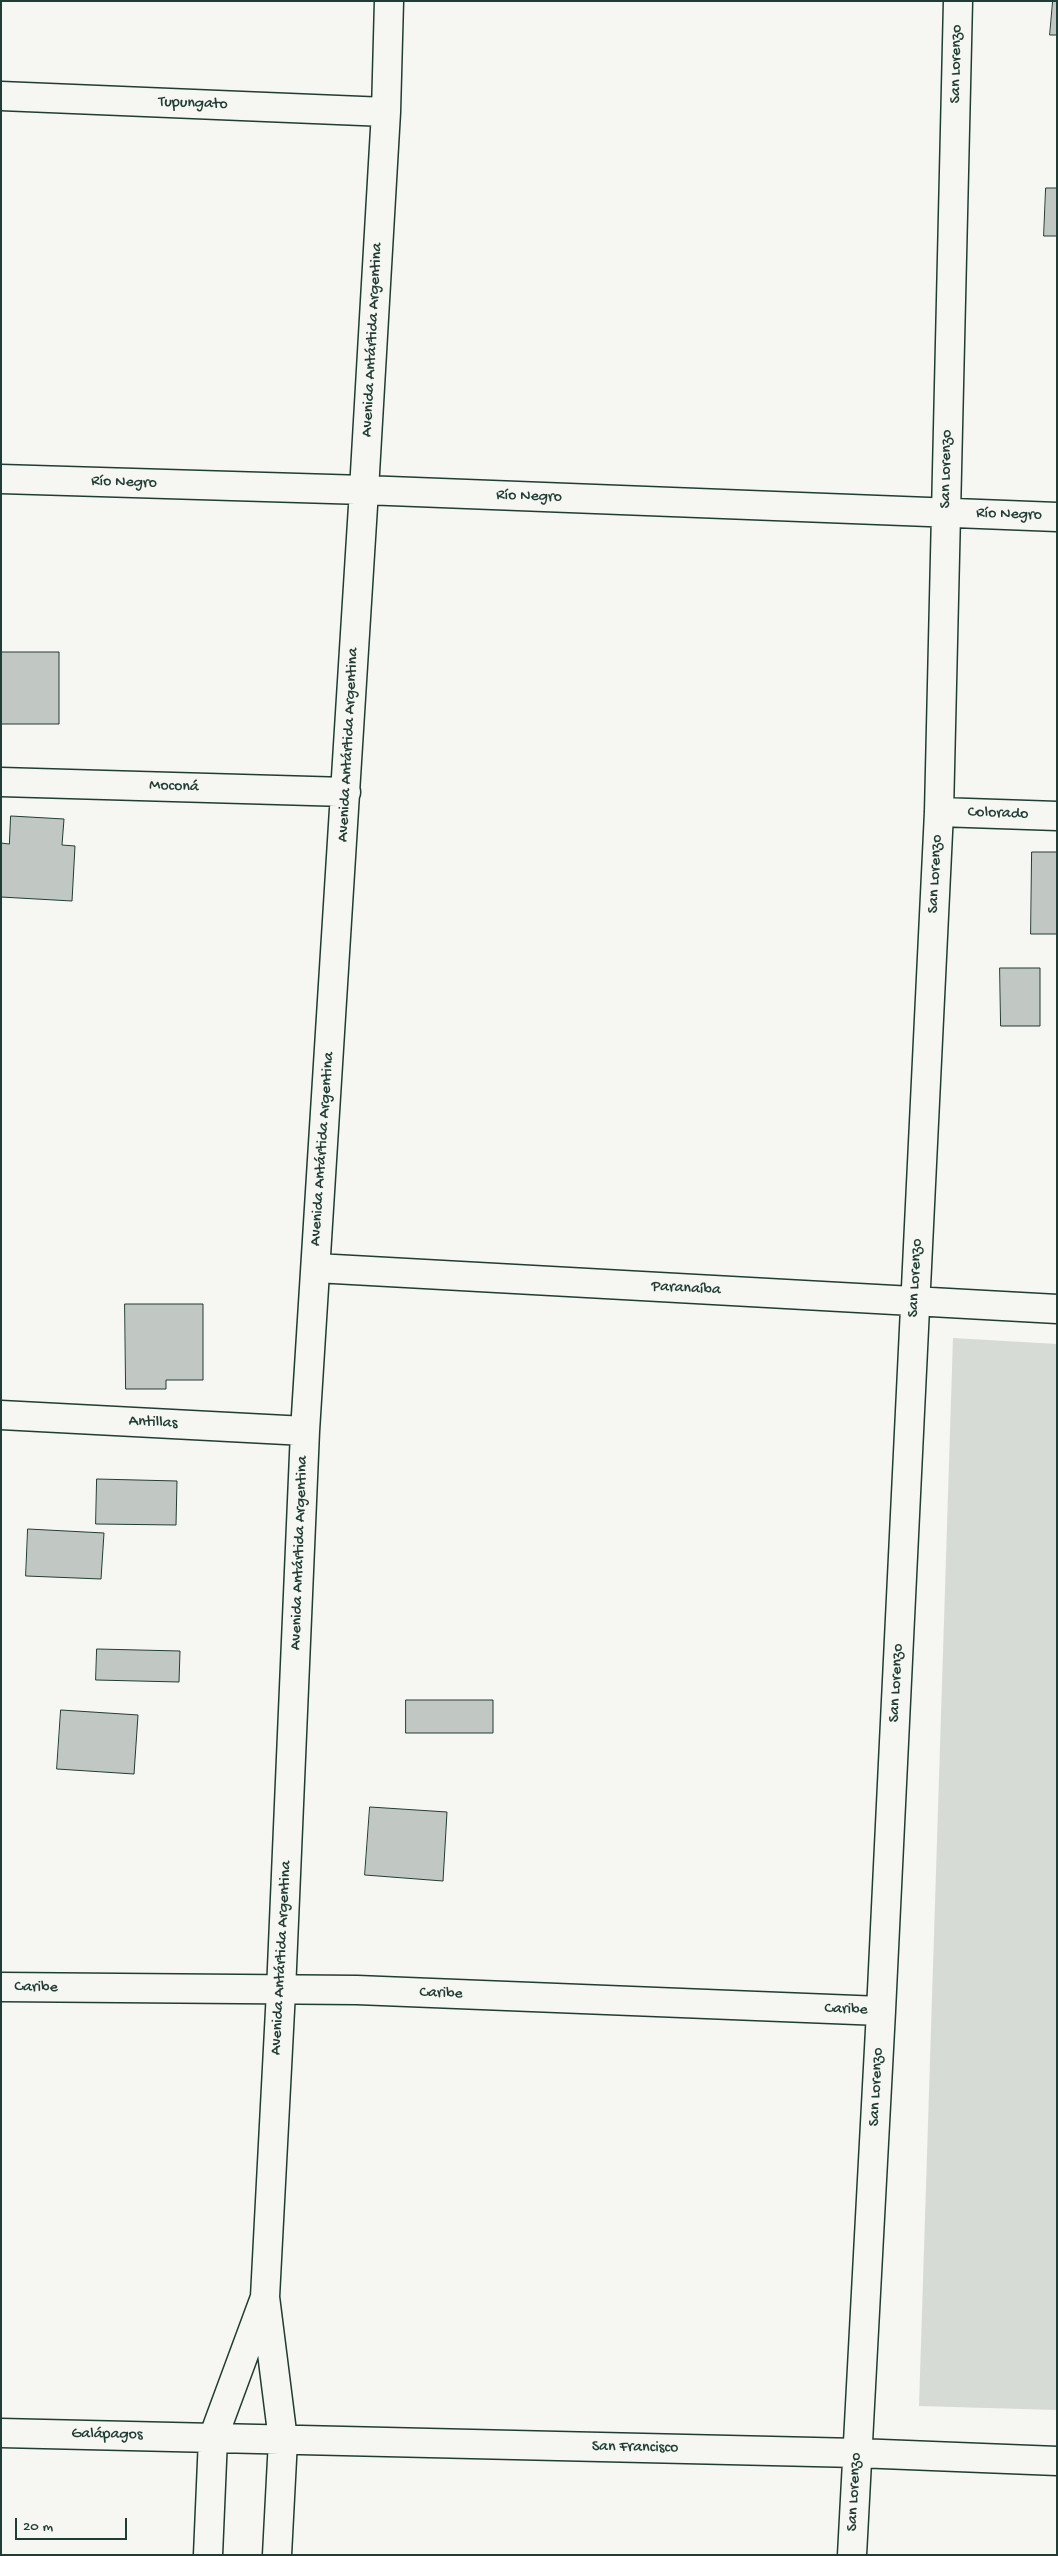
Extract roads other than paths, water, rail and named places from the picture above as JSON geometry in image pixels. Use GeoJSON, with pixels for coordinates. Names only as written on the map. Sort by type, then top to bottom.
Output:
{"type":"FeatureCollection","features":[{"type":"Feature","properties":{"kind":"street","name":"Avenida Antártida Argentina"},"geometry":{"type":"LineString","coordinates":[[277,2555],[282,2440],[265,2297],[281,1991],[305,1431],[364,490],[386,112],[389,1]]}},
{"type":"Feature","properties":{"kind":"street","name":"San Lorenzo"},"geometry":{"type":"LineString","coordinates":[[852,2555],[881,2011],[939,812],[958,1]]}},
{"type":"Feature","properties":{"kind":"street","name":"Tupungato"},"geometry":{"type":"LineString","coordinates":[[1,96],[386,112]]}},
{"type":"Feature","properties":{"kind":"street","name":"Río Negro"},"geometry":{"type":"LineString","coordinates":[[1,479],[364,490],[1057,517]]}},
{"type":"Feature","properties":{"kind":"street","name":"Moconá"},"geometry":{"type":"LineString","coordinates":[[1,782],[346,792]]}},
{"type":"Feature","properties":{"kind":"street","name":"Colorado"},"geometry":{"type":"LineString","coordinates":[[939,812],[1057,816]]}},
{"type":"Feature","properties":{"kind":"street","name":"Paranaíba"},"geometry":{"type":"LineString","coordinates":[[316,1268],[1057,1309]]}},
{"type":"Feature","properties":{"kind":"street","name":"Antillas"},"geometry":{"type":"LineString","coordinates":[[1,1415],[305,1431]]}},
{"type":"Feature","properties":{"kind":"street","name":"Caribe"},"geometry":{"type":"LineString","coordinates":[[1,1987],[281,1991],[356,1990],[881,2011]]}},
{"type":"Feature","properties":{"kind":"street","name":"Avenida Antártida Argentina"},"geometry":{"type":"LineString","coordinates":[[208,2555],[213,2438],[265,2297]]}},
{"type":"Feature","properties":{"kind":"street","name":"Galápagos"},"geometry":{"type":"LineString","coordinates":[[1,2433],[213,2438]]}},
{"type":"Feature","properties":{"kind":"street","name":"San Francisco"},"geometry":{"type":"LineString","coordinates":[[213,2438],[857,2453],[1057,2461]]}}]}
